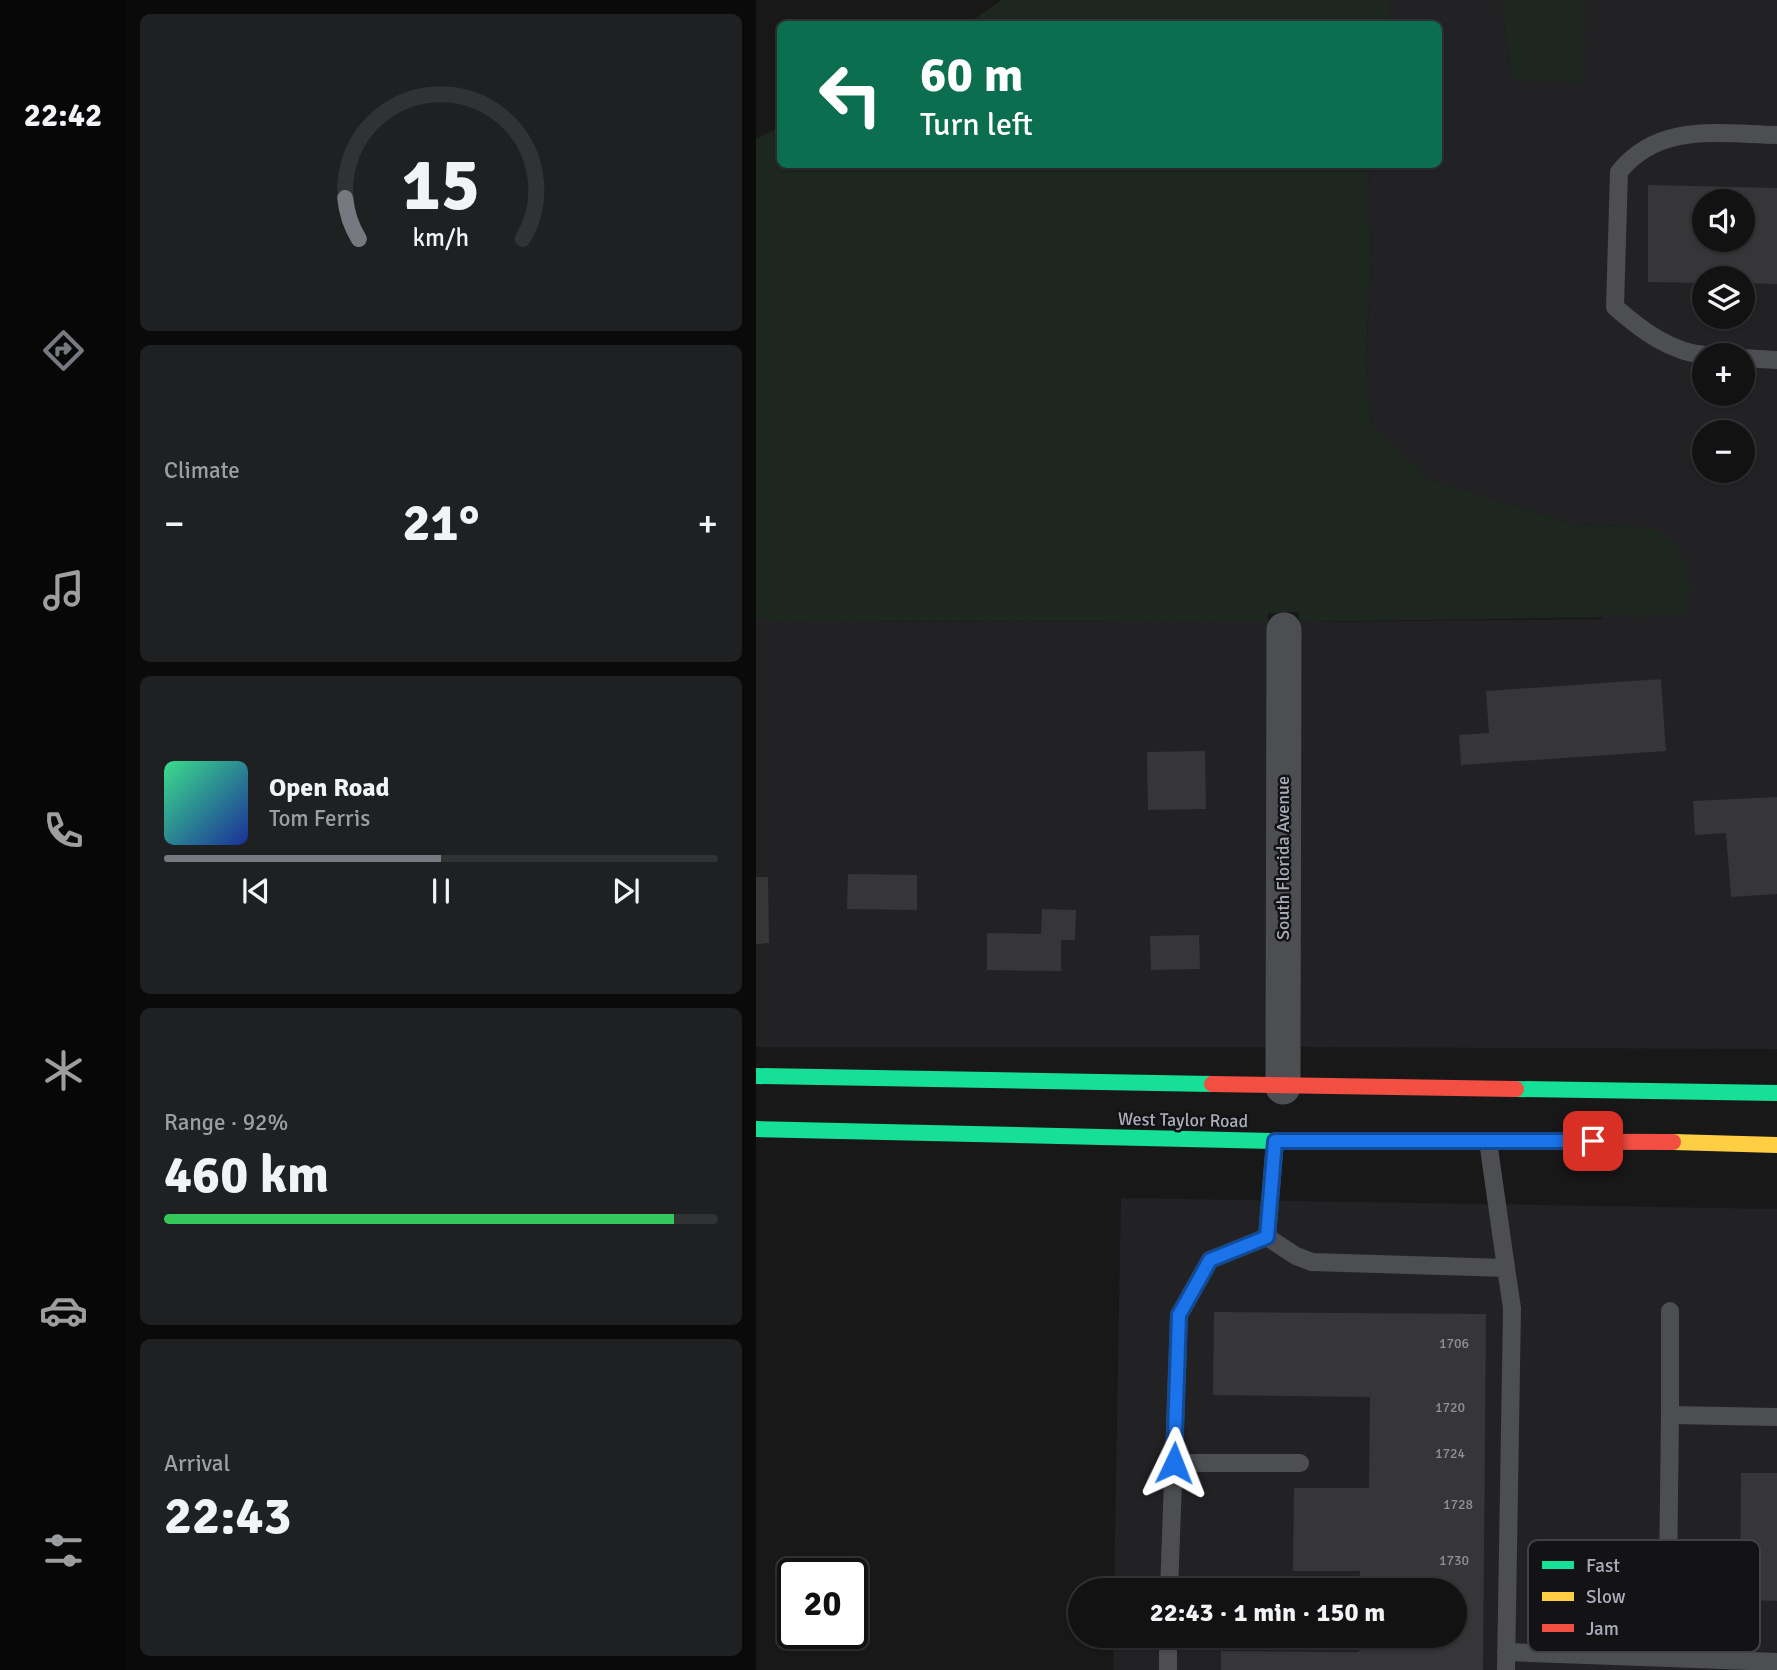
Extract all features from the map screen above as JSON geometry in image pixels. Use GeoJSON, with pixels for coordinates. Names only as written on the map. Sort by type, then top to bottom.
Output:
{"type":"FeatureCollection","features":[{"type":"Feature","properties":{"kind":"highway","name":"West Taylor Road"},"geometry":{"type":"LineString","coordinates":[[756,1076],[1274,1093],[1777,1093]]}},
{"type":"Feature","properties":{"kind":"highway"},"geometry":{"type":"LineString","coordinates":[[1558,1108],[1585,1092]]}},
{"type":"Feature","properties":{"kind":"highway"},"geometry":{"type":"LineString","coordinates":[[916,1133],[936,1118]]}},
{"type":"Feature","properties":{"kind":"highway"},"geometry":{"type":"LineString","coordinates":[[1275,1141],[1291,1125]]}},
{"type":"Feature","properties":{"kind":"highway","name":"West Taylor Road"},"geometry":{"type":"LineString","coordinates":[[756,1129],[1275,1141],[1777,1145]]}},
{"type":"Feature","properties":{"kind":"street","name":"South Florida Avenue"},"geometry":{"type":"LineString","coordinates":[[1274,1093],[1284,630]]}},
{"type":"Feature","properties":{"kind":"lane"},"geometry":{"type":"LineString","coordinates":[[1692,354],[1640,329],[1615,307],[1619,172],[1633,155],[1657,140],[1692,134],[1777,135]]}},
{"type":"Feature","properties":{"kind":"lane"},"geometry":{"type":"LineString","coordinates":[[1755,359],[1777,360]]}},
{"type":"Feature","properties":{"kind":"lane"},"geometry":{"type":"LineString","coordinates":[[1267,1237],[1275,1141]]}},
{"type":"Feature","properties":{"kind":"lane"},"geometry":{"type":"LineString","coordinates":[[1488,1141],[1512,1308],[1506,1661],[1667,1658],[1777,1662]]}},
{"type":"Feature","properties":{"kind":"lane"},"geometry":{"type":"LineString","coordinates":[[1267,1237],[1296,1256],[1312,1262],[1506,1268]]}},
{"type":"Feature","properties":{"kind":"lane"},"geometry":{"type":"LineString","coordinates":[[1170,1578],[1179,1315],[1210,1260],[1267,1237]]}},
{"type":"Feature","properties":{"kind":"lane"},"geometry":{"type":"LineString","coordinates":[[1668,1540],[1670,1311]]}},
{"type":"Feature","properties":{"kind":"lane"},"geometry":{"type":"LineString","coordinates":[[1670,1415],[1777,1417]]}},
{"type":"Feature","properties":{"kind":"lane"},"geometry":{"type":"LineString","coordinates":[[1174,1463],[1300,1463]]}},
{"type":"Feature","properties":{"kind":"lane"},"geometry":{"type":"LineString","coordinates":[[1168,1648],[1168,1670]]}},
{"type":"Feature","properties":{"kind":"lane"},"geometry":{"type":"LineString","coordinates":[[1667,1652],[1667,1658]]}},
{"type":"Feature","properties":{"kind":"shaded area"},"geometry":{"type":"Polygon","coordinates":[[[1002,0],[1391,0],[1388,21],[971,21],[1002,0]]]}},
{"type":"Feature","properties":{"kind":"shaded area"},"geometry":{"type":"Polygon","coordinates":[[[1391,0],[1501,0],[1512,80],[1583,82],[1586,0],[1777,0],[1777,1049],[1301,1047],[1299,622],[1602,619],[1651,527],[1573,524],[1430,479],[1372,425],[1366,360],[1371,260],[1368,168],[1442,168],[1442,21],[1388,21],[1391,0]]]}},
{"type":"Feature","properties":{"kind":"shaded area"},"geometry":{"type":"Polygon","coordinates":[[[1501,0],[1586,0],[1584,82],[1512,81],[1501,0]]]}},
{"type":"Feature","properties":{"kind":"shaded area"},"geometry":{"type":"Polygon","coordinates":[[[777,128],[777,168],[1368,168],[1371,260],[1366,360],[1372,425],[1430,479],[1573,524],[1651,527],[1679,547],[1691,590],[1684,616],[1299,622],[1299,612],[1268,613],[1268,622],[756,621],[756,139],[777,128]]]}},
{"type":"Feature","properties":{"kind":"shaded area"},"geometry":{"type":"Polygon","coordinates":[[[756,621],[1268,622],[1270,1047],[756,1047],[756,621]]]}},
{"type":"Feature","properties":{"kind":"shaded area"},"geometry":{"type":"Polygon","coordinates":[[[1121,1198],[1777,1209],[1777,1670],[1113,1670],[1114,1648],[1467,1648],[1467,1578],[1114,1578],[1121,1198]]]}},
{"type":"Feature","properties":{"kind":"building"},"geometry":{"type":"Polygon","coordinates":[[[1648,185],[1777,188],[1777,284],[1755,283],[1755,266],[1692,266],[1692,283],[1648,282],[1648,185]]]}},
{"type":"Feature","properties":{"kind":"building"},"geometry":{"type":"Polygon","coordinates":[[[1661,679],[1666,751],[1461,765],[1459,735],[1489,733],[1486,691],[1661,679]]]}},
{"type":"Feature","properties":{"kind":"building"},"geometry":{"type":"Polygon","coordinates":[[[1205,751],[1206,809],[1148,810],[1147,752],[1205,751]]]}},
{"type":"Feature","properties":{"kind":"building"},"geometry":{"type":"Polygon","coordinates":[[[1777,797],[1777,894],[1731,897],[1726,833],[1695,835],[1693,801],[1777,797]]]}},
{"type":"Feature","properties":{"kind":"building"},"geometry":{"type":"Polygon","coordinates":[[[848,874],[917,875],[917,910],[847,909],[848,874]]]}},
{"type":"Feature","properties":{"kind":"building"},"geometry":{"type":"Polygon","coordinates":[[[756,877],[768,877],[769,943],[756,944],[756,877]]]}},
{"type":"Feature","properties":{"kind":"building"},"geometry":{"type":"Polygon","coordinates":[[[1042,909],[1076,910],[1075,940],[1061,940],[1061,971],[987,970],[987,933],[1041,934],[1042,909]]]}},
{"type":"Feature","properties":{"kind":"building"},"geometry":{"type":"Polygon","coordinates":[[[1199,935],[1200,969],[1151,970],[1150,936],[1199,935]]]}},
{"type":"Feature","properties":{"kind":"building"},"geometry":{"type":"Polygon","coordinates":[[[1214,1312],[1486,1314],[1483,1670],[1221,1670],[1221,1651],[1359,1652],[1359,1648],[1467,1648],[1467,1578],[1360,1578],[1360,1571],[1293,1571],[1294,1488],[1369,1488],[1370,1397],[1213,1395],[1214,1312]]]}},
{"type":"Feature","properties":{"kind":"building"},"geometry":{"type":"Polygon","coordinates":[[[1741,1473],[1777,1473],[1777,1601],[1760,1601],[1760,1540],[1740,1540],[1741,1473]]]}},
{"type":"Feature","properties":{"kind":"traffic: fast"},"geometry":{"type":"LineString","coordinates":[[756,1076],[1212,1084]]}},
{"type":"Feature","properties":{"kind":"traffic: fast"},"geometry":{"type":"LineString","coordinates":[[1516,1089],[1777,1093]]}},
{"type":"Feature","properties":{"kind":"traffic: fast"},"geometry":{"type":"LineString","coordinates":[[756,1129],[1275,1141],[1430,1141]]}},
{"type":"Feature","properties":{"kind":"traffic: slow"},"geometry":{"type":"LineString","coordinates":[[1673,1142],[1777,1145]]}},
{"type":"Feature","properties":{"kind":"traffic: jam"},"geometry":{"type":"LineString","coordinates":[[1212,1084],[1516,1089]]}},
{"type":"Feature","properties":{"kind":"traffic: jam"},"geometry":{"type":"LineString","coordinates":[[1430,1141],[1673,1142]]}},
{"type":"Feature","properties":{"kind":"route"},"geometry":{"type":"LineString","coordinates":[[1174,1463],[1179,1315],[1210,1260],[1267,1237],[1275,1141],[1593,1141]]}}]}
